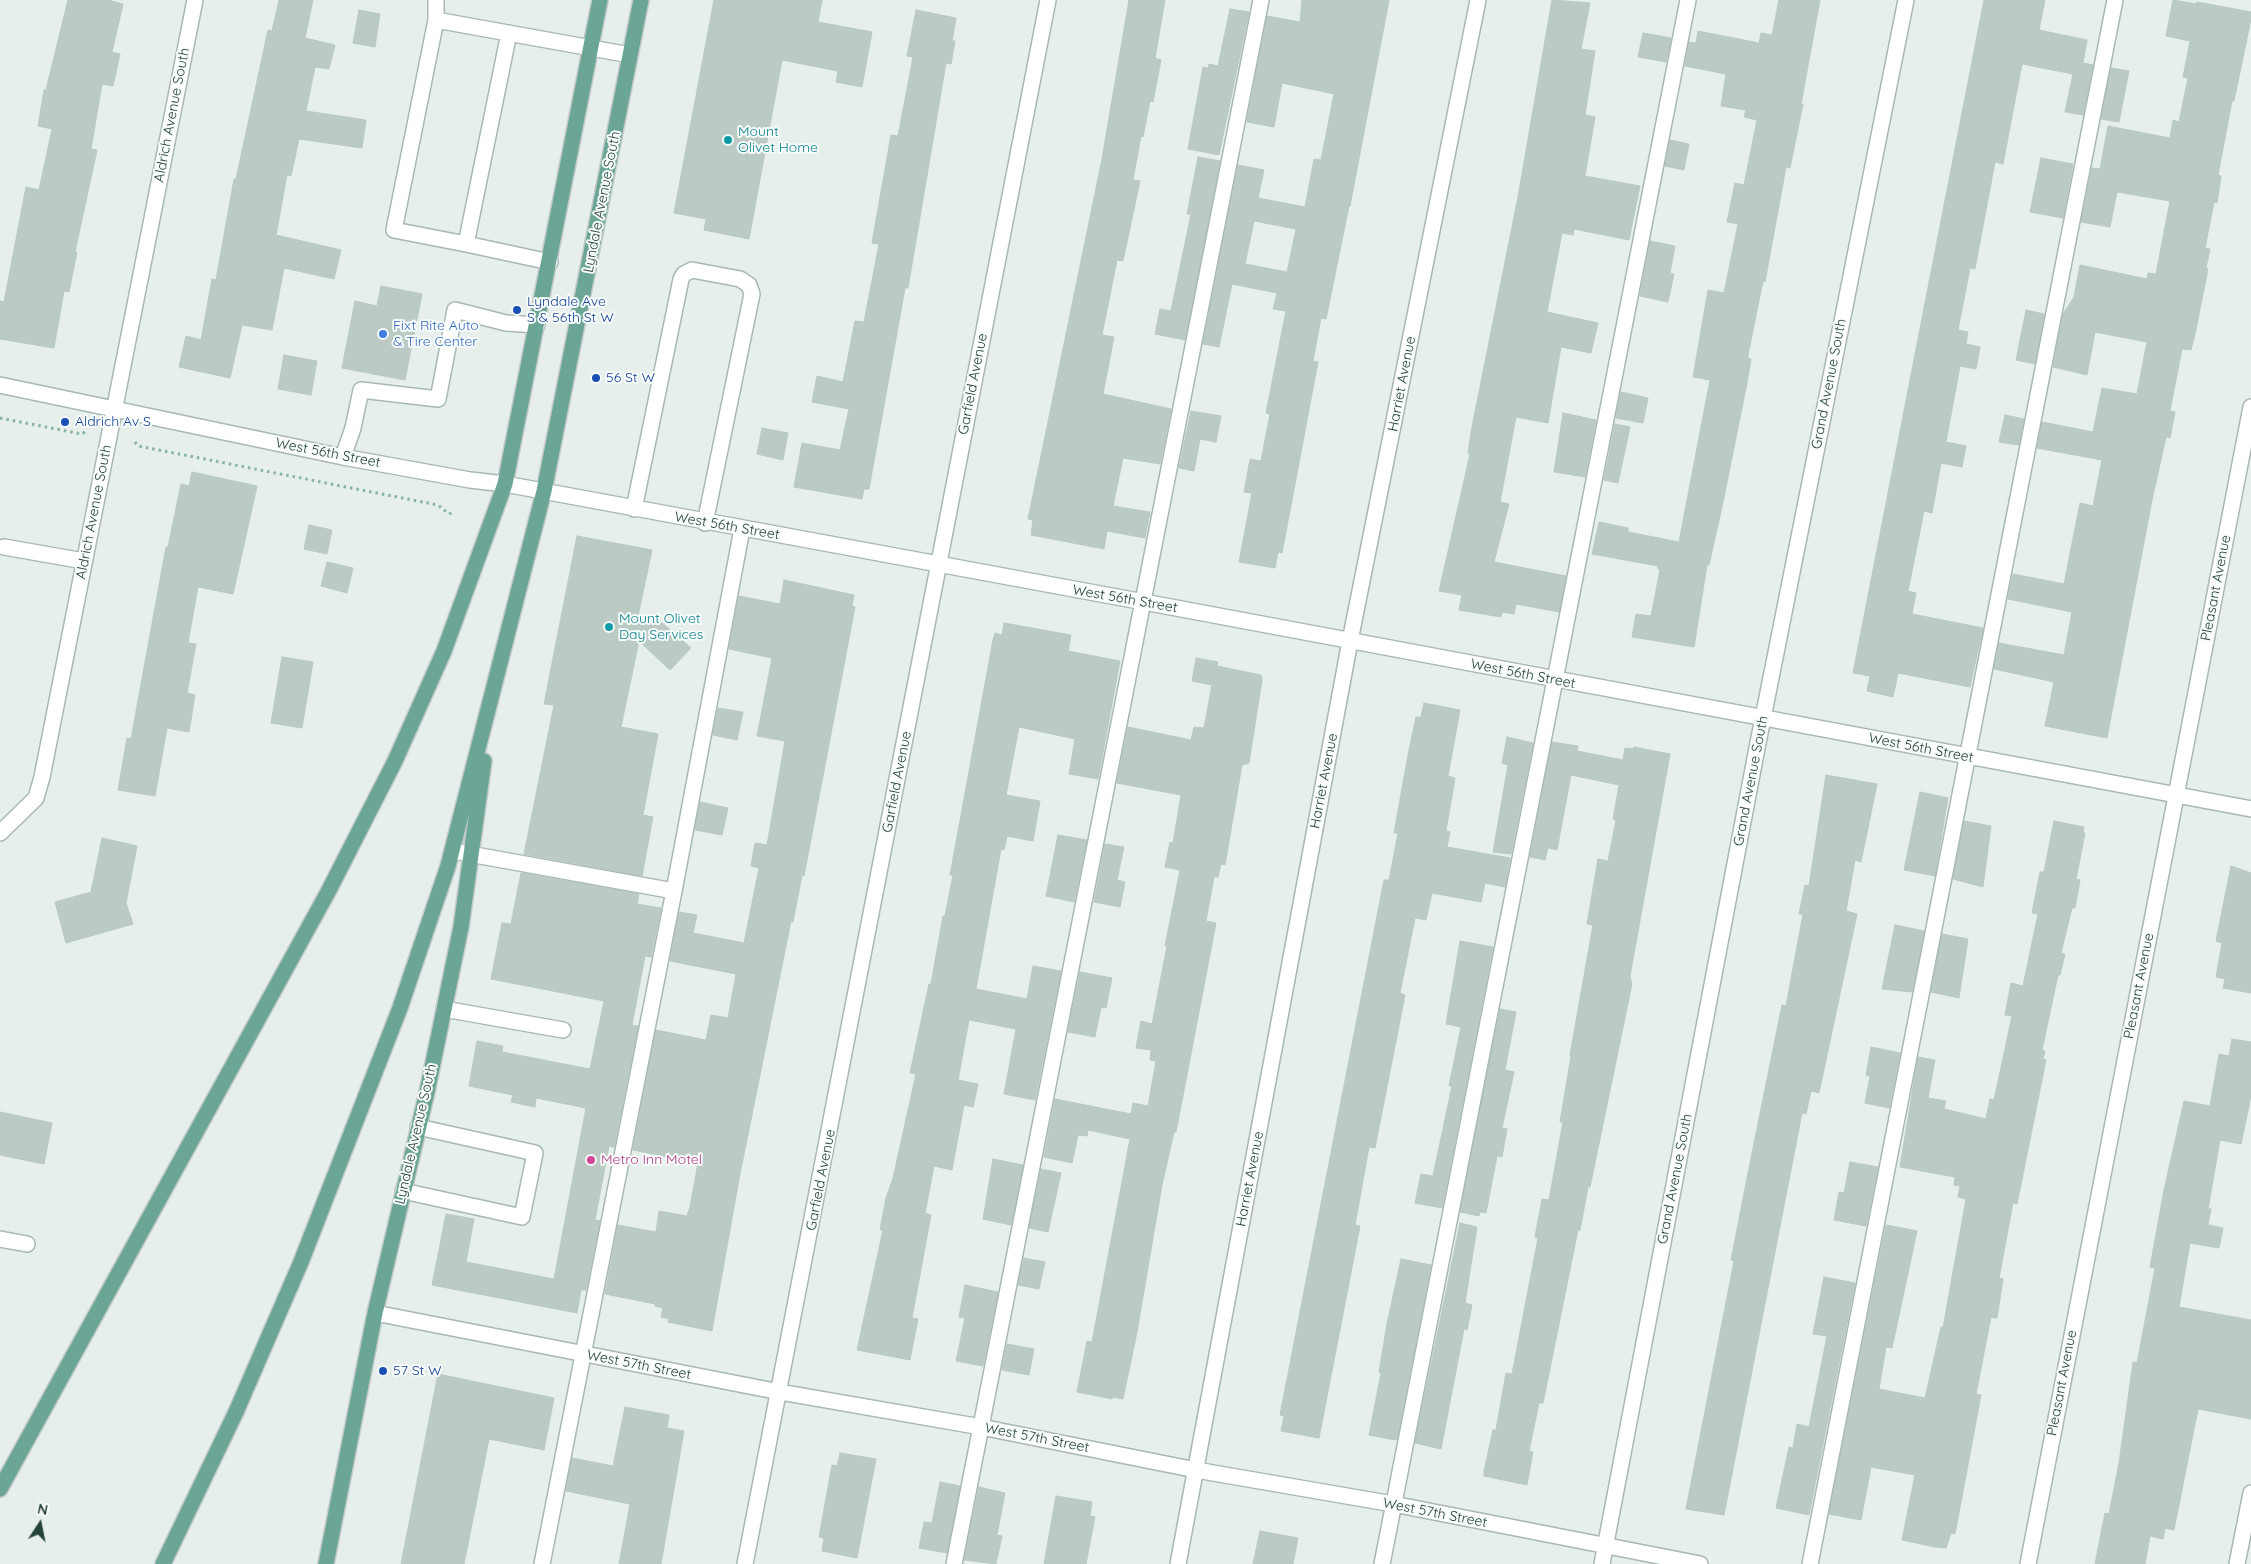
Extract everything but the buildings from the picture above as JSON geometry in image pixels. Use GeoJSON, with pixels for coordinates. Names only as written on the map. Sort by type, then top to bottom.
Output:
{"type":"FeatureCollection","features":[{"type":"Feature","properties":{"kind":"main road"},"geometry":{"type":"LineString","coordinates":[[0,1489],[328,892],[374,803],[444,651],[505,484],[600,0]]}},
{"type":"Feature","properties":{"kind":"main road","name":"Lyndale Avenue South"},"geometry":{"type":"LineString","coordinates":[[326,1564],[375,1313],[462,927],[491,702],[544,492],[641,0]]}},
{"type":"Feature","properties":{"kind":"main road"},"geometry":{"type":"LineString","coordinates":[[163,1564],[236,1412],[330,1190],[411,978],[452,851],[491,702]]}},
{"type":"Feature","properties":{"kind":"street","name":"Aldrich Avenue South"},"geometry":{"type":"LineString","coordinates":[[0,832],[36,798],[42,777],[195,0]]}},
{"type":"Feature","properties":{"kind":"street"},"geometry":{"type":"LineString","coordinates":[[436,0],[436,20],[394,230],[550,262]]}},
{"type":"Feature","properties":{"kind":"street","name":"Garfield Avenue"},"geometry":{"type":"LineString","coordinates":[[745,1564],[780,1392],[1048,0]]}},
{"type":"Feature","properties":{"kind":"street"},"geometry":{"type":"LineString","coordinates":[[954,1564],[1261,0]]}},
{"type":"Feature","properties":{"kind":"street","name":"Harriet Avenue"},"geometry":{"type":"LineString","coordinates":[[1178,1564],[1350,641],[1478,0]]}},
{"type":"Feature","properties":{"kind":"street"},"geometry":{"type":"LineString","coordinates":[[1382,1564],[1688,0]]}},
{"type":"Feature","properties":{"kind":"street","name":"Grand Avenue South"},"geometry":{"type":"LineString","coordinates":[[1602,1564],[1763,717],[1906,0]]}},
{"type":"Feature","properties":{"kind":"street"},"geometry":{"type":"LineString","coordinates":[[1810,1564],[2115,0]]}},
{"type":"Feature","properties":{"kind":"street"},"geometry":{"type":"LineString","coordinates":[[436,20],[630,55]]}},
{"type":"Feature","properties":{"kind":"street"},"geometry":{"type":"LineString","coordinates":[[466,244],[509,33]]}},
{"type":"Feature","properties":{"kind":"street"},"geometry":{"type":"LineString","coordinates":[[634,509],[681,279],[684,274],[692,270],[740,279],[749,285],[752,294],[705,523]]}},
{"type":"Feature","properties":{"kind":"street"},"geometry":{"type":"LineString","coordinates":[[343,457],[353,428],[361,390],[438,400],[455,310],[506,323],[537,325]]}},
{"type":"Feature","properties":{"kind":"street","name":"West 56th Street"},"geometry":{"type":"LineString","coordinates":[[0,385],[343,457],[470,480],[505,484],[705,523],[1144,602],[2251,809]]}},
{"type":"Feature","properties":{"kind":"street","name":"Pleasant Avenue"},"geometry":{"type":"LineString","coordinates":[[2028,1564],[2175,794],[2251,408]]}},
{"type":"Feature","properties":{"kind":"street"},"geometry":{"type":"LineString","coordinates":[[542,1564],[674,891],[742,529]]}},
{"type":"Feature","properties":{"kind":"street"},"geometry":{"type":"LineString","coordinates":[[4,547],[84,561]]}},
{"type":"Feature","properties":{"kind":"street"},"geometry":{"type":"LineString","coordinates":[[452,851],[473,853],[674,891]]}},
{"type":"Feature","properties":{"kind":"street"},"geometry":{"type":"LineString","coordinates":[[444,1009],[563,1030]]}},
{"type":"Feature","properties":{"kind":"street"},"geometry":{"type":"LineString","coordinates":[[402,1191],[522,1217],[535,1153],[418,1127]]}},
{"type":"Feature","properties":{"kind":"street"},"geometry":{"type":"LineString","coordinates":[[0,1239],[27,1244]]}},
{"type":"Feature","properties":{"kind":"street","name":"West 57th Street"},"geometry":{"type":"LineString","coordinates":[[375,1313],[780,1392],[981,1427],[1196,1470],[1393,1504],[1605,1547],[1700,1564]]}},
{"type":"Feature","properties":{"kind":"street"},"geometry":{"type":"LineString","coordinates":[[2237,1564],[2251,1493]]}},
{"type":"Feature","properties":{"kind":"path"},"geometry":{"type":"LineString","coordinates":[[0,418],[82,434],[85,432]]}},
{"type":"Feature","properties":{"kind":"path"},"geometry":{"type":"LineString","coordinates":[[135,442],[138,446],[438,505],[449,514],[453,512]]}},
{"type":"Feature","properties":{"kind":"place","name":"Mount Olivet Home"},"geometry":{"type":"Point","coordinates":[728,140]}},
{"type":"Feature","properties":{"kind":"place","name":"Lyndale Ave S & 56th St W"},"geometry":{"type":"Point","coordinates":[517,310]}},
{"type":"Feature","properties":{"kind":"place","name":"Fixt Rite Auto & Tire Center"},"geometry":{"type":"Point","coordinates":[383,334]}},
{"type":"Feature","properties":{"kind":"place","name":"56 St W"},"geometry":{"type":"Point","coordinates":[596,378]}},
{"type":"Feature","properties":{"kind":"place","name":"Aldrich Av S"},"geometry":{"type":"Point","coordinates":[65,422]}},
{"type":"Feature","properties":{"kind":"place","name":"Mount Olivet Day Services"},"geometry":{"type":"Point","coordinates":[609,627]}},
{"type":"Feature","properties":{"kind":"place","name":"Metro Inn Motel"},"geometry":{"type":"Point","coordinates":[591,1160]}},
{"type":"Feature","properties":{"kind":"place","name":"57 St W"},"geometry":{"type":"Point","coordinates":[383,1371]}}]}
